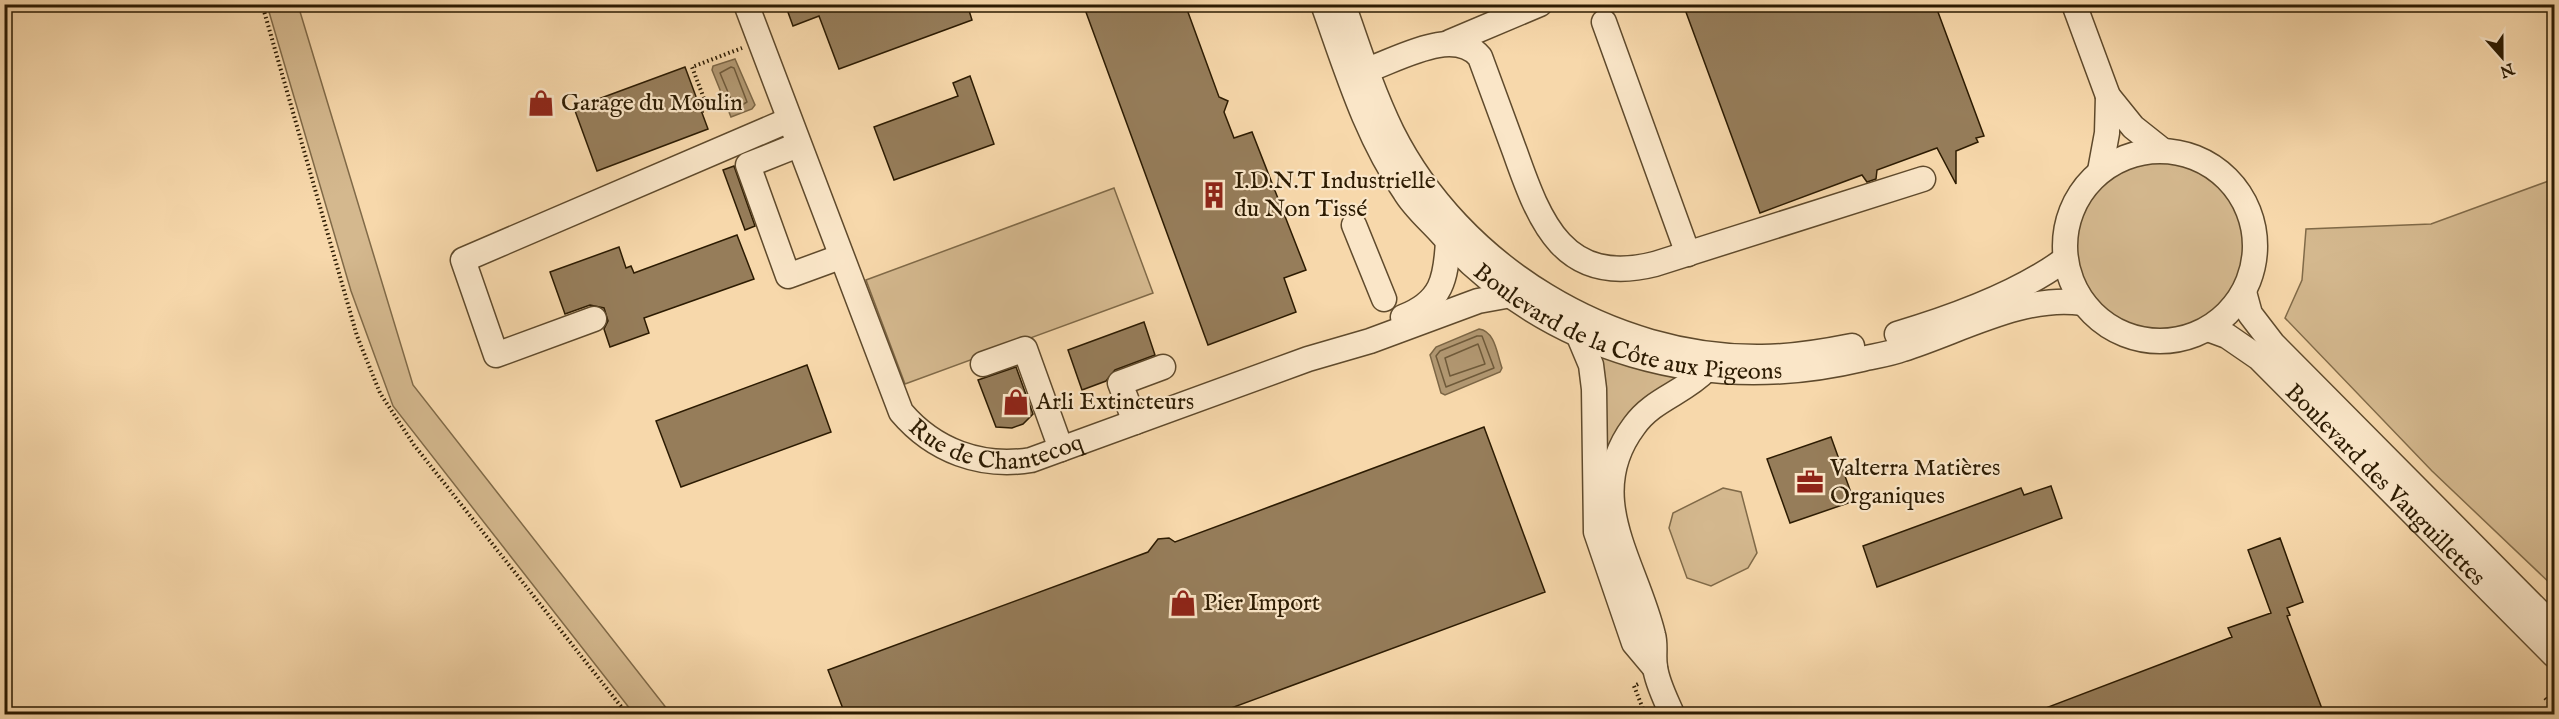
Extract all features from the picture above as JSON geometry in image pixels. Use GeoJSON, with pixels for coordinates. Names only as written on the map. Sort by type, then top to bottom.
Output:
{"type":"FeatureCollection","features":[{"type":"Feature","properties":{"kind":"street","name":"Rue de Chantecoq"},"geometry":{"type":"LineString","coordinates":[[746,4],[895,401],[910,423],[948,449],[993,463],[1031,460],[1308,359],[1370,341],[1478,301],[1511,295]]}},
{"type":"Feature","properties":{"kind":"street","name":"Boulevard de la Côte aux Pigeons"},"geometry":{"type":"LineString","coordinates":[[1323,4],[1375,140],[1405,193],[1448,241],[1511,295],[1578,334],[1659,363],[1706,370],[1761,373],[1817,370],[1902,350],[2036,304],[2066,301],[2082,303]]}},
{"type":"Feature","properties":{"kind":"street","name":"Boulevard de la Côte aux Pigeons"},"geometry":{"type":"LineString","coordinates":[[1343,4],[1393,132],[1420,177],[1451,219],[1509,270],[1556,302],[1624,334],[1702,352],[1748,356],[1796,355],[1827,351],[1903,332],[2012,291],[2039,279],[2064,260]]}},
{"type":"Feature","properties":{"kind":"street"},"geometry":{"type":"LineString","coordinates":[[1367,70],[1450,42],[1540,4]]}},
{"type":"Feature","properties":{"kind":"street"},"geometry":{"type":"LineString","coordinates":[[2074,4],[2108,96],[2133,127],[2162,150]]}},
{"type":"Feature","properties":{"kind":"street"},"geometry":{"type":"LineString","coordinates":[[1604,22],[1688,254]]}},
{"type":"Feature","properties":{"kind":"street"},"geometry":{"type":"LineString","coordinates":[[1450,42],[1465,44],[1480,57],[1536,210],[1552,235],[1576,258],[1609,269],[1632,270],[1688,254],[1923,179]]}},
{"type":"Feature","properties":{"kind":"street"},"geometry":{"type":"LineString","coordinates":[[2100,171],[2107,133],[2108,96]]}},
{"type":"Feature","properties":{"kind":"street"},"geometry":{"type":"LineString","coordinates":[[711,168],[794,133]]}},
{"type":"Feature","properties":{"kind":"street"},"geometry":{"type":"LineString","coordinates":[[594,319],[496,355],[463,260],[525,234],[794,133]]}},
{"type":"Feature","properties":{"kind":"street"},"geometry":{"type":"LineString","coordinates":[[794,133],[748,165],[788,276],[840,257]]}},
{"type":"Feature","properties":{"kind":"street"},"geometry":{"type":"LineString","coordinates":[[2162,150],[2194,156],[2222,173],[2243,198],[2254,229],[2255,240],[2255,261],[2244,292],[2229,313],[2208,329],[2182,339],[2154,342],[2127,336],[2102,323],[2082,303],[2070,283],[2064,260],[2065,226],[2078,196],[2100,171],[2129,155],[2162,150]]}},
{"type":"Feature","properties":{"kind":"street"},"geometry":{"type":"LineString","coordinates":[[1354,225],[1384,299]]}},
{"type":"Feature","properties":{"kind":"street"},"geometry":{"type":"LineString","coordinates":[[1308,359],[1366,330],[1422,308],[1441,285],[1448,241]]}},
{"type":"Feature","properties":{"kind":"street","name":"Boulevard des Vauguillettes"},"geometry":{"type":"LineString","coordinates":[[2244,292],[2250,314],[2273,344],[2554,627]]}},
{"type":"Feature","properties":{"kind":"street","name":"Boulevard des Vauguillettes"},"geometry":{"type":"LineString","coordinates":[[2208,329],[2227,336],[2259,357],[2554,655]]}},
{"type":"Feature","properties":{"kind":"street"},"geometry":{"type":"LineString","coordinates":[[1578,334],[1591,365],[1594,389],[1596,532],[1634,643],[1655,668]]}},
{"type":"Feature","properties":{"kind":"street"},"geometry":{"type":"LineString","coordinates":[[983,364],[1025,349],[1061,449]]}},
{"type":"Feature","properties":{"kind":"street"},"geometry":{"type":"LineString","coordinates":[[1134,422],[1120,383],[1163,368]]}},
{"type":"Feature","properties":{"kind":"street"},"geometry":{"type":"LineString","coordinates":[[1672,714],[1655,668],[1654,636],[1616,530],[1611,502],[1612,475],[1619,450],[1644,413],[1661,399],[1698,378],[1706,370]]}},
{"type":"Feature","properties":{"kind":"path"},"geometry":{"type":"LineString","coordinates":[[262,4],[357,336],[380,393],[414,445],[627,714]]}},
{"type":"Feature","properties":{"kind":"path"},"geometry":{"type":"LineString","coordinates":[[702,111],[708,109],[692,67],[760,41]]}},
{"type":"Feature","properties":{"kind":"path"},"geometry":{"type":"LineString","coordinates":[[2545,698],[2554,708]]}},
{"type":"Feature","properties":{"kind":"shaded area"},"geometry":{"type":"Polygon","coordinates":[[[267,5],[298,5],[413,385],[671,714],[634,714],[393,406],[351,291],[267,5]]]}},
{"type":"Feature","properties":{"kind":"shaded area"},"geometry":{"type":"Polygon","coordinates":[[[2161,161],[2193,168],[2221,186],[2239,214],[2246,246],[2239,278],[2221,306],[2193,324],[2161,331],[2129,324],[2101,306],[2083,278],[2076,246],[2083,214],[2101,186],[2129,168],[2161,161]]]}},
{"type":"Feature","properties":{"kind":"shaded area"},"geometry":{"type":"Polygon","coordinates":[[[2554,179],[2554,587],[2432,471],[2285,318],[2302,280],[2306,229],[2431,224],[2554,179]]]}},
{"type":"Feature","properties":{"kind":"shaded area"},"geometry":{"type":"Polygon","coordinates":[[[1114,188],[1153,293],[905,384],[866,280],[1114,188]]]}},
{"type":"Feature","properties":{"kind":"shaded area"},"geometry":{"type":"Polygon","coordinates":[[[1596,349],[1687,375],[1642,405],[1603,534],[1596,349]]]}},
{"type":"Feature","properties":{"kind":"shaded area"},"geometry":{"type":"Polygon","coordinates":[[[1723,488],[1741,492],[1757,553],[1748,568],[1711,586],[1687,578],[1669,528],[1673,513],[1723,488]]]}},
{"type":"Feature","properties":{"kind":"water"},"geometry":{"type":"Polygon","coordinates":[[[735,59],[755,105],[752,109],[731,117],[712,70],[713,66],[735,59]]]}},
{"type":"Feature","properties":{"kind":"water"},"geometry":{"type":"Polygon","coordinates":[[[1479,329],[1489,334],[1492,339],[1502,368],[1500,372],[1445,395],[1441,393],[1430,355],[1436,347],[1479,329]]]}},
{"type":"Feature","properties":{"kind":"building"},"geometry":{"type":"Polygon","coordinates":[[[785,4],[967,4],[972,20],[839,69],[819,16],[793,26],[785,4]]]}},
{"type":"Feature","properties":{"kind":"building","name":"I.D.N.T Industrielle du Non Tissé"},"geometry":{"type":"Polygon","coordinates":[[[1083,4],[1185,4],[1219,97],[1228,101],[1224,112],[1234,138],[1252,132],[1306,270],[1284,278],[1296,312],[1208,345],[1083,4]]]}},
{"type":"Feature","properties":{"kind":"building"},"geometry":{"type":"Polygon","coordinates":[[[1683,4],[1935,4],[1984,136],[1976,138],[1978,142],[1956,151],[1956,184],[1937,148],[1877,170],[1876,179],[1867,182],[1862,175],[1760,213],[1683,4]]]}},
{"type":"Feature","properties":{"kind":"building"},"geometry":{"type":"Polygon","coordinates":[[[685,67],[708,129],[597,171],[574,108],[685,67]]]}},
{"type":"Feature","properties":{"kind":"building"},"geometry":{"type":"Polygon","coordinates":[[[970,76],[994,144],[894,180],[874,127],[958,96],[953,83],[970,76]]]}},
{"type":"Feature","properties":{"kind":"building"},"geometry":{"type":"Polygon","coordinates":[[[734,166],[755,226],[745,230],[723,170],[734,166]]]}},
{"type":"Feature","properties":{"kind":"building"},"geometry":{"type":"Polygon","coordinates":[[[737,235],[754,279],[644,318],[649,333],[610,347],[604,329],[608,321],[604,308],[590,305],[565,314],[550,272],[619,247],[626,268],[631,266],[634,273],[737,235]]]}},
{"type":"Feature","properties":{"kind":"building"},"geometry":{"type":"Polygon","coordinates":[[[1144,322],[1155,355],[1115,370],[1106,381],[1082,390],[1068,350],[1144,322]]]}},
{"type":"Feature","properties":{"kind":"building"},"geometry":{"type":"Polygon","coordinates":[[[807,365],[831,432],[681,487],[656,421],[807,365]]]}},
{"type":"Feature","properties":{"kind":"building"},"geometry":{"type":"Polygon","coordinates":[[[1016,367],[1033,414],[1023,424],[1012,428],[996,427],[978,380],[1016,367]]]}},
{"type":"Feature","properties":{"kind":"building","name":"Pier Import"},"geometry":{"type":"Polygon","coordinates":[[[1484,427],[1545,592],[1215,714],[845,714],[828,670],[1148,552],[1158,539],[1169,538],[1175,542],[1484,427]]]}},
{"type":"Feature","properties":{"kind":"building"},"geometry":{"type":"Polygon","coordinates":[[[1831,437],[1854,501],[1790,523],[1767,459],[1831,437]]]}},
{"type":"Feature","properties":{"kind":"building"},"geometry":{"type":"Polygon","coordinates":[[[2051,486],[2062,518],[1877,587],[1863,546],[2021,488],[2024,495],[2051,486]]]}},
{"type":"Feature","properties":{"kind":"building"},"geometry":{"type":"Polygon","coordinates":[[[2280,538],[2303,602],[2287,608],[2290,615],[2287,616],[2324,714],[2030,714],[2232,637],[2228,628],[2271,613],[2248,550],[2280,538]]]}},
{"type":"Feature","properties":{"kind":"place","name":"Garage du Moulin"},"geometry":{"type":"Point","coordinates":[541,103]}},
{"type":"Feature","properties":{"kind":"place","name":"I.D.N.T Industrielle du Non Tissé"},"geometry":{"type":"Point","coordinates":[1214,195]}},
{"type":"Feature","properties":{"kind":"place","name":"Arli Extincteurs"},"geometry":{"type":"Point","coordinates":[1016,402]}},
{"type":"Feature","properties":{"kind":"place","name":"Valterra Matières Organiques"},"geometry":{"type":"Point","coordinates":[1810,482]}},
{"type":"Feature","properties":{"kind":"place","name":"Pier Import"},"geometry":{"type":"Point","coordinates":[1183,603]}}]}
